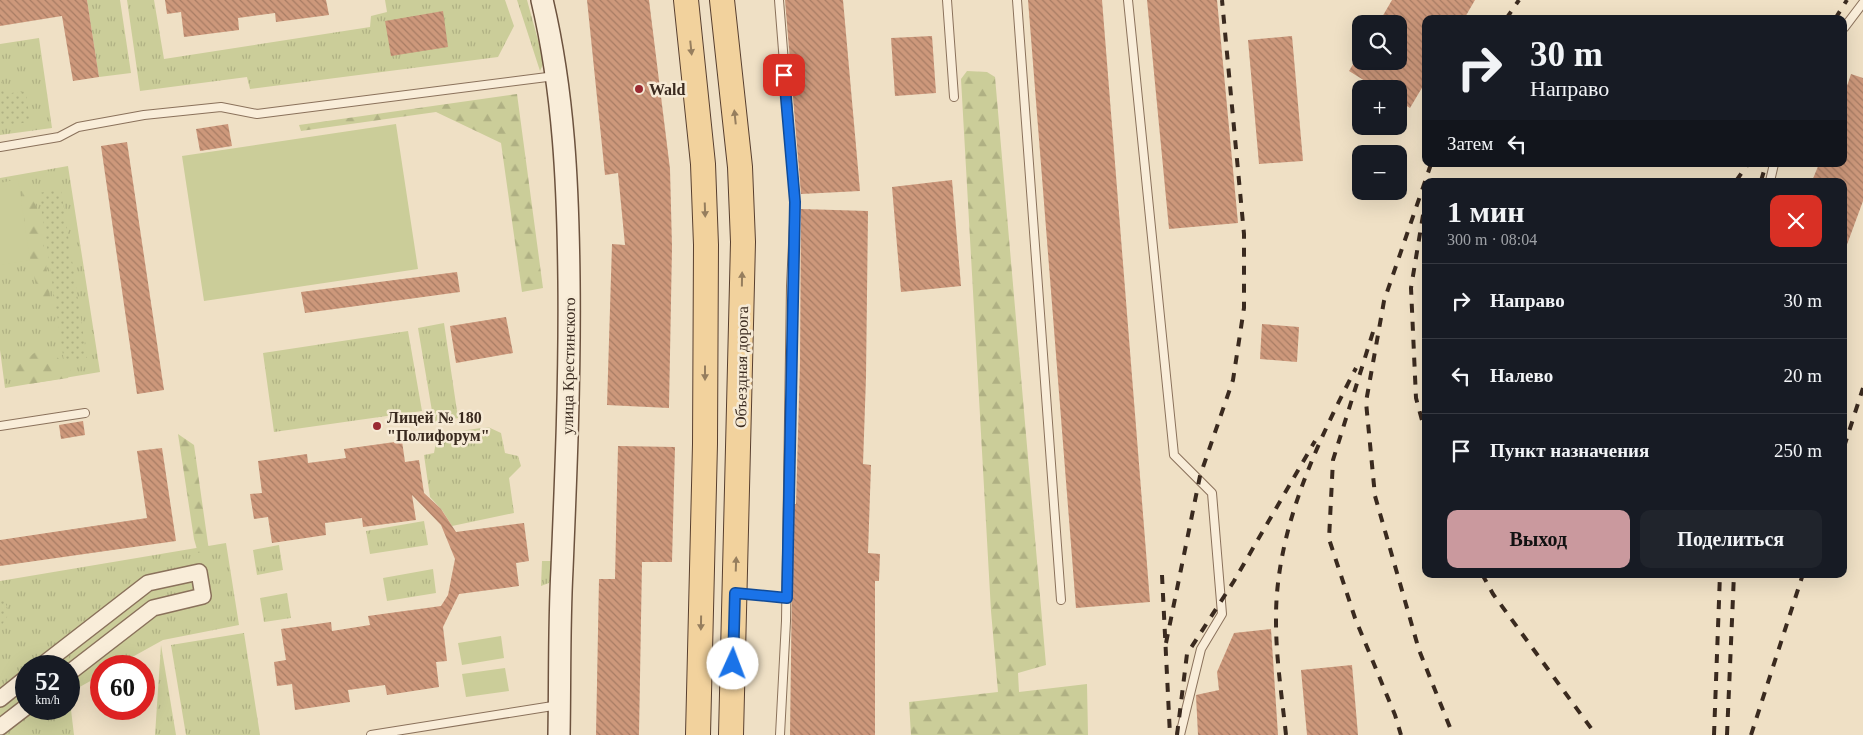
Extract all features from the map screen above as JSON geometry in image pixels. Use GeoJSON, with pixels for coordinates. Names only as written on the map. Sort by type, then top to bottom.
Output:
{"type":"FeatureCollection","features":[{"type":"Feature","properties":{"kind":"main road"},"geometry":{"type":"LineString","coordinates":[[686,0],[704,164],[706,245],[705,444],[698,735]]}},
{"type":"Feature","properties":{"kind":"main road","name":"Объездная дорога"},"geometry":{"type":"LineString","coordinates":[[724,3],[740,167],[743,242],[731,735]]}},
{"type":"Feature","properties":{"kind":"street","name":"улица Крестинского"},"geometry":{"type":"LineString","coordinates":[[542,0],[557,76],[565,137],[570,379],[561,589],[559,735]]}},
{"type":"Feature","properties":{"kind":"street"},"geometry":{"type":"LineString","coordinates":[[55,655],[148,583],[199,572],[203,596],[153,608],[80,664]]}},
{"type":"Feature","properties":{"kind":"street"},"geometry":{"type":"LineString","coordinates":[[0,699],[15,687]]}},
{"type":"Feature","properties":{"kind":"street"},"geometry":{"type":"LineString","coordinates":[[0,727],[15,715]]}},
{"type":"Feature","properties":{"kind":"lane"},"geometry":{"type":"LineString","coordinates":[[779,0],[795,202],[787,598],[780,735]]}},
{"type":"Feature","properties":{"kind":"lane"},"geometry":{"type":"LineString","coordinates":[[947,0],[954,97]]}},
{"type":"Feature","properties":{"kind":"lane"},"geometry":{"type":"LineString","coordinates":[[1017,0],[1061,600]]}},
{"type":"Feature","properties":{"kind":"lane"},"geometry":{"type":"LineString","coordinates":[[1128,0],[1174,455],[1212,493],[1222,614],[1201,649],[1180,735]]}},
{"type":"Feature","properties":{"kind":"lane"},"geometry":{"type":"LineString","coordinates":[[1847,24],[1863,3]]}},
{"type":"Feature","properties":{"kind":"lane"},"geometry":{"type":"LineString","coordinates":[[0,147],[59,137],[78,127],[144,115],[221,108],[257,114],[557,76]]}},
{"type":"Feature","properties":{"kind":"lane"},"geometry":{"type":"LineString","coordinates":[[0,426],[85,413]]}},
{"type":"Feature","properties":{"kind":"lane"},"geometry":{"type":"LineString","coordinates":[[735,593],[787,598]]}},
{"type":"Feature","properties":{"kind":"lane"},"geometry":{"type":"LineString","coordinates":[[371,735],[560,705]]}},
{"type":"Feature","properties":{"kind":"green space"},"geometry":{"type":"Polygon","coordinates":[[[87,0],[120,0],[131,73],[99,77],[87,0]]]}},
{"type":"Feature","properties":{"kind":"green space"},"geometry":{"type":"Polygon","coordinates":[[[127,0],[154,0],[164,59],[370,27],[371,16],[387,12],[385,0],[505,0],[514,26],[498,57],[250,89],[247,77],[140,91],[127,0]]]}},
{"type":"Feature","properties":{"kind":"green space"},"geometry":{"type":"Polygon","coordinates":[[[517,0],[527,0],[544,62],[540,71],[517,0]]]}},
{"type":"Feature","properties":{"kind":"green space"},"geometry":{"type":"Polygon","coordinates":[[[39,38],[52,128],[0,135],[0,44],[39,38]]]}},
{"type":"Feature","properties":{"kind":"green space"},"geometry":{"type":"Polygon","coordinates":[[[0,68],[4,94],[26,91],[30,122],[0,126],[0,68]]]}},
{"type":"Feature","properties":{"kind":"green space"},"geometry":{"type":"Polygon","coordinates":[[[967,71],[987,72],[995,77],[1046,665],[1018,673],[1019,692],[1087,684],[1088,735],[911,735],[909,702],[998,692],[991,611],[961,79],[967,71]]]}},
{"type":"Feature","properties":{"kind":"green space"},"geometry":{"type":"Polygon","coordinates":[[[517,94],[543,288],[522,292],[501,143],[436,112],[301,131],[299,125],[517,94]]]}},
{"type":"Feature","properties":{"kind":"green space"},"geometry":{"type":"Polygon","coordinates":[[[396,124],[418,269],[204,301],[182,156],[396,124]]]}},
{"type":"Feature","properties":{"kind":"green space"},"geometry":{"type":"Polygon","coordinates":[[[68,166],[100,372],[5,388],[0,350],[0,178],[68,166]]]}},
{"type":"Feature","properties":{"kind":"green space"},"geometry":{"type":"Polygon","coordinates":[[[18,179],[30,260],[0,265],[0,183],[18,179]]]}},
{"type":"Feature","properties":{"kind":"green space"},"geometry":{"type":"Polygon","coordinates":[[[61,189],[87,358],[64,362],[39,193],[61,189]]]}},
{"type":"Feature","properties":{"kind":"green space"},"geometry":{"type":"Polygon","coordinates":[[[22,190],[28,190],[38,210],[52,313],[45,314],[32,268],[26,237],[22,190]]]}},
{"type":"Feature","properties":{"kind":"green space"},"geometry":{"type":"Polygon","coordinates":[[[444,323],[458,418],[434,423],[418,328],[444,323]]]}},
{"type":"Feature","properties":{"kind":"green space"},"geometry":{"type":"Polygon","coordinates":[[[408,331],[422,411],[274,432],[263,353],[408,331]]]}},
{"type":"Feature","properties":{"kind":"green space"},"geometry":{"type":"Polygon","coordinates":[[[42,347],[71,369],[68,378],[29,384],[15,372],[16,367],[42,347]]]}},
{"type":"Feature","properties":{"kind":"green space"},"geometry":{"type":"Polygon","coordinates":[[[488,427],[501,433],[505,453],[518,456],[521,466],[509,478],[514,513],[452,526],[442,510],[430,497],[424,455],[434,453],[436,442],[446,433],[488,427]]]}},
{"type":"Feature","properties":{"kind":"green space"},"geometry":{"type":"Polygon","coordinates":[[[178,434],[194,445],[209,551],[198,553],[194,539],[178,434]]]}},
{"type":"Feature","properties":{"kind":"green space"},"geometry":{"type":"Polygon","coordinates":[[[424,521],[428,545],[370,554],[366,531],[424,521]]]}},
{"type":"Feature","properties":{"kind":"green space"},"geometry":{"type":"Polygon","coordinates":[[[226,543],[239,625],[163,640],[136,655],[90,655],[90,681],[80,687],[80,655],[15,655],[15,720],[72,720],[74,735],[0,735],[0,581],[226,543]]]}},
{"type":"Feature","properties":{"kind":"green space"},"geometry":{"type":"Polygon","coordinates":[[[279,545],[283,570],[257,575],[253,550],[279,545]]]}},
{"type":"Feature","properties":{"kind":"green space"},"geometry":{"type":"Polygon","coordinates":[[[542,561],[552,561],[549,583],[541,586],[542,561]]]}},
{"type":"Feature","properties":{"kind":"green space"},"geometry":{"type":"Polygon","coordinates":[[[433,569],[436,593],[387,601],[383,578],[433,569]]]}},
{"type":"Feature","properties":{"kind":"green space"},"geometry":{"type":"Polygon","coordinates":[[[206,577],[208,588],[176,594],[173,583],[206,577]]]}},
{"type":"Feature","properties":{"kind":"green space"},"geometry":{"type":"Polygon","coordinates":[[[287,593],[291,618],[264,622],[260,598],[287,593]]]}},
{"type":"Feature","properties":{"kind":"green space"},"geometry":{"type":"Polygon","coordinates":[[[140,596],[147,604],[117,627],[110,619],[140,596]]]}},
{"type":"Feature","properties":{"kind":"green space"},"geometry":{"type":"Polygon","coordinates":[[[0,598],[4,601],[8,612],[6,619],[0,626],[0,598]]]}},
{"type":"Feature","properties":{"kind":"green space"},"geometry":{"type":"Polygon","coordinates":[[[103,625],[110,634],[83,654],[76,645],[103,625]]]}},
{"type":"Feature","properties":{"kind":"green space"},"geometry":{"type":"Polygon","coordinates":[[[244,633],[260,735],[186,735],[171,645],[244,633]]]}},
{"type":"Feature","properties":{"kind":"green space"},"geometry":{"type":"Polygon","coordinates":[[[501,636],[504,658],[462,665],[458,643],[501,636]]]}},
{"type":"Feature","properties":{"kind":"green space"},"geometry":{"type":"Polygon","coordinates":[[[161,645],[176,735],[155,735],[161,645]]]}},
{"type":"Feature","properties":{"kind":"green space"},"geometry":{"type":"Polygon","coordinates":[[[505,668],[509,691],[466,697],[462,674],[505,668]]]}},
{"type":"Feature","properties":{"kind":"green space"},"geometry":{"type":"Polygon","coordinates":[[[13,695],[15,698],[15,709],[0,720],[0,705],[13,695]]]}},
{"type":"Feature","properties":{"kind":"building"},"geometry":{"type":"Polygon","coordinates":[[[0,0],[87,0],[99,77],[73,81],[62,16],[0,26],[0,0]]]}},
{"type":"Feature","properties":{"kind":"building"},"geometry":{"type":"Polygon","coordinates":[[[165,0],[326,0],[329,15],[276,22],[275,13],[238,18],[239,30],[184,37],[181,12],[167,14],[165,0]]]}},
{"type":"Feature","properties":{"kind":"building"},"geometry":{"type":"Polygon","coordinates":[[[587,0],[649,0],[670,169],[672,247],[669,408],[607,405],[612,244],[625,245],[618,173],[605,175],[587,0]]]}},
{"type":"Feature","properties":{"kind":"building"},"geometry":{"type":"Polygon","coordinates":[[[785,0],[843,0],[860,191],[801,194],[785,0]]]}},
{"type":"Feature","properties":{"kind":"building"},"geometry":{"type":"Polygon","coordinates":[[[1028,0],[1102,0],[1150,602],[1076,608],[1028,0]]]}},
{"type":"Feature","properties":{"kind":"building"},"geometry":{"type":"Polygon","coordinates":[[[1147,0],[1217,0],[1238,223],[1169,229],[1147,0]]]}},
{"type":"Feature","properties":{"kind":"building"},"geometry":{"type":"Polygon","coordinates":[[[1392,0],[1475,0],[1466,15],[1422,15],[1422,88],[1410,108],[1407,106],[1407,80],[1364,80],[1349,71],[1352,66],[1352,70],[1407,70],[1407,15],[1383,15],[1392,0]]]}},
{"type":"Feature","properties":{"kind":"building"},"geometry":{"type":"Polygon","coordinates":[[[443,11],[448,47],[391,56],[385,21],[443,11]]]}},
{"type":"Feature","properties":{"kind":"building"},"geometry":{"type":"Polygon","coordinates":[[[932,36],[936,93],[895,96],[891,38],[932,36]]]}},
{"type":"Feature","properties":{"kind":"building"},"geometry":{"type":"Polygon","coordinates":[[[1292,36],[1303,161],[1259,164],[1248,40],[1292,36]]]}},
{"type":"Feature","properties":{"kind":"building"},"geometry":{"type":"Polygon","coordinates":[[[1851,74],[1863,78],[1863,201],[1847,245],[1847,178],[1813,178],[1818,167],[1847,167],[1847,86],[1851,74]]]}},
{"type":"Feature","properties":{"kind":"building"},"geometry":{"type":"Polygon","coordinates":[[[228,124],[232,146],[200,151],[196,129],[228,124]]]}},
{"type":"Feature","properties":{"kind":"building"},"geometry":{"type":"Polygon","coordinates":[[[127,142],[164,390],[137,394],[101,146],[127,142]]]}},
{"type":"Feature","properties":{"kind":"building"},"geometry":{"type":"Polygon","coordinates":[[[952,180],[961,286],[901,292],[892,187],[952,180]]]}},
{"type":"Feature","properties":{"kind":"building"},"geometry":{"type":"Polygon","coordinates":[[[801,209],[868,211],[863,464],[871,465],[868,553],[880,554],[879,581],[875,581],[875,735],[790,735],[793,504],[796,504],[800,362],[801,209]]]}},
{"type":"Feature","properties":{"kind":"building"},"geometry":{"type":"Polygon","coordinates":[[[457,272],[460,292],[305,313],[301,292],[457,272]]]}},
{"type":"Feature","properties":{"kind":"building"},"geometry":{"type":"Polygon","coordinates":[[[506,317],[513,353],[456,363],[450,326],[506,317]]]}},
{"type":"Feature","properties":{"kind":"building"},"geometry":{"type":"Polygon","coordinates":[[[1262,324],[1299,327],[1297,362],[1260,359],[1262,324]]]}},
{"type":"Feature","properties":{"kind":"building"},"geometry":{"type":"Polygon","coordinates":[[[83,421],[85,435],[61,439],[59,425],[83,421]]]}},
{"type":"Feature","properties":{"kind":"building"},"geometry":{"type":"Polygon","coordinates":[[[402,441],[405,462],[419,460],[424,493],[441,509],[456,532],[524,523],[529,561],[516,563],[519,586],[459,594],[443,627],[447,661],[436,662],[439,687],[387,695],[385,685],[348,690],[350,702],[295,710],[292,684],[277,686],[274,662],[286,660],[281,629],[331,622],[332,631],[370,625],[368,616],[441,606],[448,595],[455,559],[441,525],[412,495],[416,520],[363,527],[362,518],[325,523],[326,535],[272,543],[268,517],[254,519],[250,494],[262,493],[258,461],[307,454],[308,463],[346,458],[344,449],[402,441]]]}},
{"type":"Feature","properties":{"kind":"building"},"geometry":{"type":"Polygon","coordinates":[[[618,446],[675,447],[672,562],[642,562],[639,735],[596,735],[599,579],[615,579],[618,446]]]}},
{"type":"Feature","properties":{"kind":"building"},"geometry":{"type":"Polygon","coordinates":[[[162,448],[176,541],[0,566],[0,540],[147,518],[137,451],[162,448]]]}},
{"type":"Feature","properties":{"kind":"building"},"geometry":{"type":"Polygon","coordinates":[[[1271,629],[1278,735],[1198,735],[1196,695],[1219,690],[1217,672],[1234,633],[1271,629]]]}},
{"type":"Feature","properties":{"kind":"building"},"geometry":{"type":"Polygon","coordinates":[[[1352,665],[1358,735],[1307,735],[1301,670],[1352,665]]]}},
{"type":"Feature","properties":{"kind":"railway"},"geometry":{"type":"LineString","coordinates":[[1166,643],[1200,476],[1233,380],[1244,308],[1244,234],[1222,0]]}},
{"type":"Feature","properties":{"kind":"railway"},"geometry":{"type":"LineString","coordinates":[[1509,15],[1519,0]]}},
{"type":"Feature","properties":{"kind":"railway"},"geometry":{"type":"LineString","coordinates":[[1838,15],[1847,0]]}},
{"type":"Feature","properties":{"kind":"railway"},"geometry":{"type":"LineString","coordinates":[[1426,178],[1430,167]]}},
{"type":"Feature","properties":{"kind":"railway"},"geometry":{"type":"LineString","coordinates":[[1738,178],[1746,167]]}},
{"type":"Feature","properties":{"kind":"railway"},"geometry":{"type":"LineString","coordinates":[[1762,178],[1765,167]]}},
{"type":"Feature","properties":{"kind":"railway"},"geometry":{"type":"LineString","coordinates":[[1422,190],[1384,301],[1366,402],[1375,496],[1419,650],[1453,735]]}},
{"type":"Feature","properties":{"kind":"railway"},"geometry":{"type":"LineString","coordinates":[[1422,221],[1411,288],[1416,398],[1422,420]]}},
{"type":"Feature","properties":{"kind":"railway"},"geometry":{"type":"LineString","coordinates":[[1373,332],[1333,460],[1329,539],[1355,618],[1395,715],[1401,735]]}},
{"type":"Feature","properties":{"kind":"railway"},"geometry":{"type":"LineString","coordinates":[[1286,735],[1276,635],[1278,588],[1282,555],[1290,522],[1313,458],[1356,368]]}},
{"type":"Feature","properties":{"kind":"railway"},"geometry":{"type":"LineString","coordinates":[[1847,438],[1863,388]]}},
{"type":"Feature","properties":{"kind":"railway"},"geometry":{"type":"LineString","coordinates":[[1177,735],[1187,654],[1234,581],[1315,441]]}},
{"type":"Feature","properties":{"kind":"railway"},"geometry":{"type":"LineString","coordinates":[[1162,575],[1170,735]]}},
{"type":"Feature","properties":{"kind":"railway"},"geometry":{"type":"LineString","coordinates":[[1484,578],[1493,594],[1596,735]]}},
{"type":"Feature","properties":{"kind":"railway"},"geometry":{"type":"LineString","coordinates":[[1714,735],[1720,578]]}},
{"type":"Feature","properties":{"kind":"railway"},"geometry":{"type":"LineString","coordinates":[[1727,735],[1734,578]]}},
{"type":"Feature","properties":{"kind":"railway"},"geometry":{"type":"LineString","coordinates":[[1751,735],[1802,578]]}},
{"type":"Feature","properties":{"kind":"place","name":"Wald"},"geometry":{"type":"Point","coordinates":[639,89]}},
{"type":"Feature","properties":{"kind":"place","name":"Лицей № 180 \"Полифорум\""},"geometry":{"type":"Point","coordinates":[377,426]}},
{"type":"Feature","properties":{"kind":"route"},"geometry":{"type":"LineString","coordinates":[[733,664],[735,593],[787,598],[791,286],[795,202],[784,75]]}}]}
